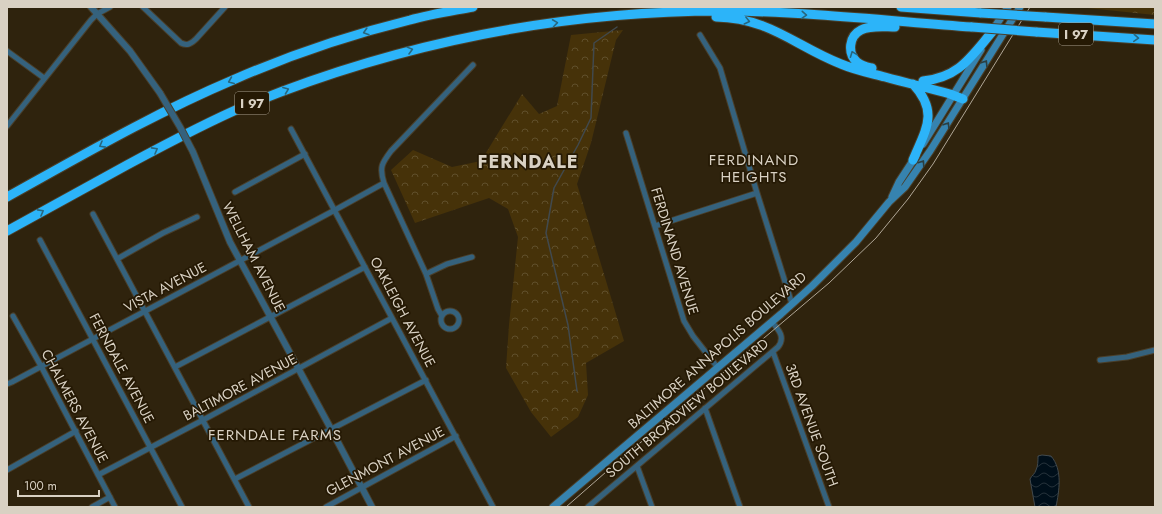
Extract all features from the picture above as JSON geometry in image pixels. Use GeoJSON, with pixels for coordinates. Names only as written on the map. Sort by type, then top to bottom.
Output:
{"type":"FeatureCollection","features":[{"type":"Feature","properties":{"kind":"highway","name":"I 97"},"geometry":{"type":"LineString","coordinates":[[7,197],[158,115],[271,64],[336,41],[376,29],[412,19],[472,7]]}},
{"type":"Feature","properties":{"kind":"highway","name":"I 97"},"geometry":{"type":"LineString","coordinates":[[901,7],[1155,24]]}},
{"type":"Feature","properties":{"kind":"highway"},"geometry":{"type":"LineString","coordinates":[[959,7],[980,13]]}},
{"type":"Feature","properties":{"kind":"highway","name":"I 97"},"geometry":{"type":"LineString","coordinates":[[7,231],[169,142],[242,107],[344,69],[418,48],[492,33],[590,18],[667,12],[766,12],[1155,40]]}},
{"type":"Feature","properties":{"kind":"highway"},"geometry":{"type":"LineString","coordinates":[[667,12],[703,17],[736,18],[751,22],[780,32],[841,65],[913,84],[955,93]]}},
{"type":"Feature","properties":{"kind":"highway"},"geometry":{"type":"LineString","coordinates":[[950,25],[904,28],[867,28],[858,32],[852,40],[851,51],[854,59],[858,63],[870,68],[943,86],[964,97]]}},
{"type":"Feature","properties":{"kind":"highway"},"geometry":{"type":"LineString","coordinates":[[923,81],[941,78],[955,72],[968,60],[992,32]]}},
{"type":"Feature","properties":{"kind":"highway"},"geometry":{"type":"LineString","coordinates":[[913,84],[924,98],[928,107],[925,130],[913,160]]}},
{"type":"Feature","properties":{"kind":"main road","name":"BALTIMORE ANNAPOLIS BOULEVARD"},"geometry":{"type":"LineString","coordinates":[[889,202],[899,182],[1008,7]]}},
{"type":"Feature","properties":{"kind":"main road","name":"BALTIMORE ANNAPOLIS BOULEVARD"},"geometry":{"type":"LineString","coordinates":[[554,507],[772,322],[856,242],[913,176],[1020,7]]}},
{"type":"Feature","properties":{"kind":"street","name":"WELLHAM AVENUE"},"geometry":{"type":"LineString","coordinates":[[91,7],[130,51],[160,93],[193,152],[224,231],[372,507]]}},
{"type":"Feature","properties":{"kind":"street"},"geometry":{"type":"LineString","coordinates":[[7,125],[91,20],[97,14],[110,7]]}},
{"type":"Feature","properties":{"kind":"street"},"geometry":{"type":"LineString","coordinates":[[143,7],[180,42],[186,44],[196,39],[225,7]]}},
{"type":"Feature","properties":{"kind":"street"},"geometry":{"type":"LineString","coordinates":[[700,35],[720,68],[792,304]]}},
{"type":"Feature","properties":{"kind":"street"},"geometry":{"type":"LineString","coordinates":[[7,51],[44,78]]}},
{"type":"Feature","properties":{"kind":"street"},"geometry":{"type":"LineString","coordinates":[[442,316],[438,309],[426,274],[384,183],[381,168],[383,161],[391,151],[473,64]]}},
{"type":"Feature","properties":{"kind":"street","name":"OAKLEIGH AVENUE"},"geometry":{"type":"LineString","coordinates":[[291,129],[494,507]]}},
{"type":"Feature","properties":{"kind":"street","name":"FERDINAND AVENUE"},"geometry":{"type":"LineString","coordinates":[[626,133],[684,321],[693,336],[718,368]]}},
{"type":"Feature","properties":{"kind":"street"},"geometry":{"type":"LineString","coordinates":[[235,192],[305,154]]}},
{"type":"Feature","properties":{"kind":"street","name":"VISTA AVENUE"},"geometry":{"type":"LineString","coordinates":[[7,384],[384,183]]}},
{"type":"Feature","properties":{"kind":"street"},"geometry":{"type":"LineString","coordinates":[[655,226],[757,193]]}},
{"type":"Feature","properties":{"kind":"street"},"geometry":{"type":"LineString","coordinates":[[93,214],[249,507]]}},
{"type":"Feature","properties":{"kind":"street"},"geometry":{"type":"LineString","coordinates":[[117,259],[163,233],[197,217]]}},
{"type":"Feature","properties":{"kind":"street","name":"FERNDALE AVENUE"},"geometry":{"type":"LineString","coordinates":[[40,240],[182,507]]}},
{"type":"Feature","properties":{"kind":"street"},"geometry":{"type":"LineString","coordinates":[[426,274],[447,264],[472,257]]}},
{"type":"Feature","properties":{"kind":"street"},"geometry":{"type":"LineString","coordinates":[[175,367],[365,267]]}},
{"type":"Feature","properties":{"kind":"street","name":"CHALMERS AVENUE"},"geometry":{"type":"LineString","coordinates":[[13,316],[76,431],[115,507]]}},
{"type":"Feature","properties":{"kind":"street","name":"BALTIMORE AVENUE"},"geometry":{"type":"LineString","coordinates":[[98,476],[392,318]]}},
{"type":"Feature","properties":{"kind":"street","name":"SOUTH BROADVIEW BOULEVARD"},"geometry":{"type":"LineString","coordinates":[[588,507],[780,345],[782,339],[780,332],[772,322]]}},
{"type":"Feature","properties":{"kind":"street"},"geometry":{"type":"LineString","coordinates":[[1100,360],[1127,357],[1155,350]]}},
{"type":"Feature","properties":{"kind":"street","name":"3RD AVENUE SOUTH"},"geometry":{"type":"LineString","coordinates":[[773,352],[829,507]]}},
{"type":"Feature","properties":{"kind":"street"},"geometry":{"type":"LineString","coordinates":[[235,479],[426,380]]}},
{"type":"Feature","properties":{"kind":"street"},"geometry":{"type":"LineString","coordinates":[[705,408],[740,507]]}},
{"type":"Feature","properties":{"kind":"street"},"geometry":{"type":"LineString","coordinates":[[7,470],[76,431]]}},
{"type":"Feature","properties":{"kind":"street","name":"GLENMONT AVENUE"},"geometry":{"type":"LineString","coordinates":[[326,507],[456,436]]}},
{"type":"Feature","properties":{"kind":"street"},"geometry":{"type":"LineString","coordinates":[[637,466],[652,507]]}},
{"type":"Feature","properties":{"kind":"street"},"geometry":{"type":"LineString","coordinates":[[92,507],[110,498]]}},
{"type":"Feature","properties":{"kind":"green space"},"geometry":{"type":"Polygon","coordinates":[[[1078,7],[1155,7],[1155,15],[1078,7]]]}},
{"type":"Feature","properties":{"kind":"green space"},"geometry":{"type":"Polygon","coordinates":[[[623,30],[616,40],[591,143],[577,184],[624,341],[586,363],[588,395],[578,417],[551,437],[531,412],[506,368],[518,237],[508,209],[489,198],[415,223],[391,170],[413,150],[452,167],[481,161],[522,94],[539,114],[557,106],[571,35],[623,30]]]}},
{"type":"Feature","properties":{"kind":"water"},"geometry":{"type":"Polygon","coordinates":[[[1038,456],[1051,456],[1055,462],[1059,474],[1056,507],[1035,507],[1030,479],[1037,468],[1038,456]]]}},
{"type":"Feature","properties":{"kind":"waterway"},"geometry":{"type":"LineString","coordinates":[[577,391],[568,325],[546,233],[554,188],[591,118],[594,43],[617,27]]}},
{"type":"Feature","properties":{"kind":"tram line"},"geometry":{"type":"LineString","coordinates":[[566,507],[829,283],[876,238],[908,199],[933,164],[1030,7]]}},
{"type":"Feature","properties":{"kind":"district","name":"FERNDALE"},"geometry":{"type":"Point","coordinates":[528,162]}},
{"type":"Feature","properties":{"kind":"district","name":"FERDINAND HEIGHTS"},"geometry":{"type":"Point","coordinates":[754,168]}},
{"type":"Feature","properties":{"kind":"district","name":"FERNDALE FARMS"},"geometry":{"type":"Point","coordinates":[275,435]}}]}
